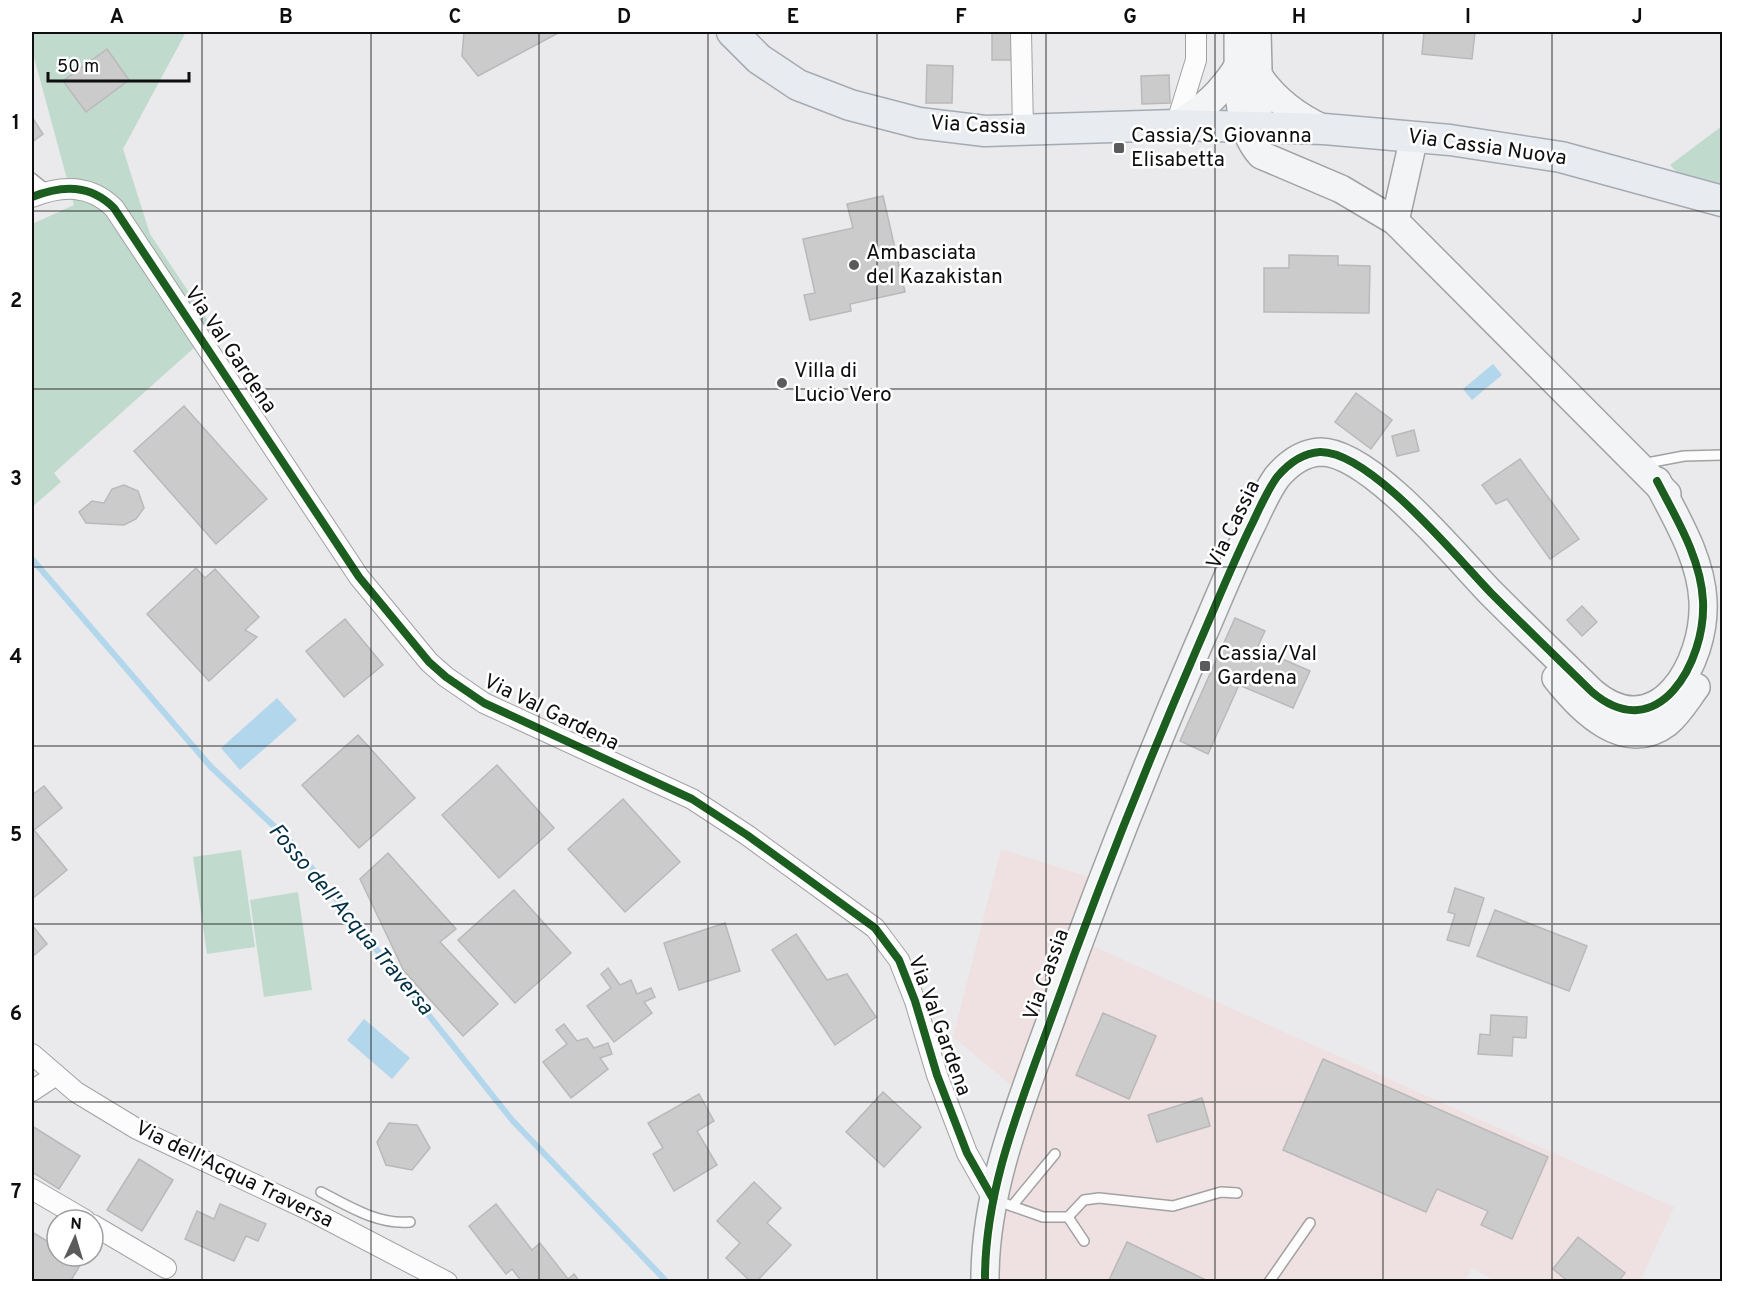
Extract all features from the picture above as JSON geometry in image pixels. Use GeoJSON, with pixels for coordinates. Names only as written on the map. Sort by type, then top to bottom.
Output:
{"type":"FeatureCollection","features":[{"type":"Feature","properties":{"kind":"main road","name":"Via Cassia"},"geometry":{"type":"LineString","coordinates":[[732,32],[770,67],[821,95],[919,123],[970,130],[1176,125],[1247,127]]}},
{"type":"Feature","properties":{"kind":"main road","name":"Via Cassia Nuova"},"geometry":{"type":"LineString","coordinates":[[1247,127],[1324,129],[1524,150],[1625,173],[1722,201]]}},
{"type":"Feature","properties":{"kind":"street"},"geometry":{"type":"LineString","coordinates":[[1022,32],[1023,130]]}},
{"type":"Feature","properties":{"kind":"street"},"geometry":{"type":"LineString","coordinates":[[1176,125],[1196,60],[1196,32]]}},
{"type":"Feature","properties":{"kind":"street"},"geometry":{"type":"LineString","coordinates":[[1238,32],[1257,114],[1247,127]]}},
{"type":"Feature","properties":{"kind":"street"},"geometry":{"type":"LineString","coordinates":[[1176,125],[1208,105],[1225,87],[1249,72],[1257,32]]}},
{"type":"Feature","properties":{"kind":"street"},"geometry":{"type":"LineString","coordinates":[[1249,72],[1287,107],[1324,129]]}},
{"type":"Feature","properties":{"kind":"street","name":"Via Cassia"},"geometry":{"type":"LineString","coordinates":[[985,1281],[986,1242],[1003,1203],[1023,1095],[1101,881],[1242,545],[1278,476],[1297,460],[1312,454],[1328,453],[1346,459],[1400,499],[1490,592],[1571,698],[1591,716],[1613,728],[1635,734],[1652,731],[1665,724],[1696,687],[1711,653],[1719,618],[1720,597],[1716,573],[1706,548],[1693,526],[1648,473],[1395,221],[1341,189],[1265,158],[1253,145],[1247,127]]}},
{"type":"Feature","properties":{"kind":"street"},"geometry":{"type":"LineString","coordinates":[[1395,221],[1414,137]]}},
{"type":"Feature","properties":{"kind":"street","name":"Via Val Gardena"},"geometry":{"type":"LineString","coordinates":[[40,194],[77,188],[90,191],[114,208],[359,577],[429,662],[446,677],[484,703],[692,799],[802,873],[875,928],[899,960],[915,1001],[937,1075],[967,1153],[1003,1203]]}},
{"type":"Feature","properties":{"kind":"street","name":"Via dell'Acqua Traversa"},"geometry":{"type":"LineString","coordinates":[[32,1054],[86,1098],[137,1129],[447,1281]]}},
{"type":"Feature","properties":{"kind":"street"},"geometry":{"type":"LineString","coordinates":[[32,1090],[56,1075]]}},
{"type":"Feature","properties":{"kind":"street"},"geometry":{"type":"LineString","coordinates":[[32,1189],[64,1208]]}},
{"type":"Feature","properties":{"kind":"street"},"geometry":{"type":"LineString","coordinates":[[105,1232],[166,1268]]}},
{"type":"Feature","properties":{"kind":"lane"},"geometry":{"type":"LineString","coordinates":[[32,178],[40,194]]}},
{"type":"Feature","properties":{"kind":"lane"},"geometry":{"type":"LineString","coordinates":[[1648,473],[1684,456],[1722,455]]}},
{"type":"Feature","properties":{"kind":"lane"},"geometry":{"type":"LineString","coordinates":[[1055,1154],[1003,1203],[1043,1217],[1068,1217],[1084,1200],[1099,1198],[1173,1206],[1221,1192],[1237,1193]]}},
{"type":"Feature","properties":{"kind":"lane"},"geometry":{"type":"LineString","coordinates":[[321,1192],[369,1216],[388,1222],[410,1222]]}},
{"type":"Feature","properties":{"kind":"lane"},"geometry":{"type":"LineString","coordinates":[[360,1237],[369,1216]]}},
{"type":"Feature","properties":{"kind":"lane"},"geometry":{"type":"LineString","coordinates":[[1068,1217],[1084,1241]]}},
{"type":"Feature","properties":{"kind":"lane"},"geometry":{"type":"LineString","coordinates":[[1269,1281],[1310,1223]]}},
{"type":"Feature","properties":{"kind":"shaded area"},"geometry":{"type":"Polygon","coordinates":[[[1001,849],[1101,881],[1079,940],[1674,1207],[1640,1281],[1495,1281],[1472,1268],[1464,1282],[985,1281],[1023,1095],[953,1037],[1001,849]]]}},
{"type":"Feature","properties":{"kind":"green space"},"geometry":{"type":"Polygon","coordinates":[[[32,32],[186,32],[123,149],[150,234],[214,330],[54,473],[61,482],[32,507],[32,224],[74,205],[32,50],[32,32]]]}},
{"type":"Feature","properties":{"kind":"green space"},"geometry":{"type":"Polygon","coordinates":[[[1722,126],[1722,188],[1678,173],[1670,165],[1722,126]]]}},
{"type":"Feature","properties":{"kind":"green space"},"geometry":{"type":"Polygon","coordinates":[[[241,850],[255,947],[207,954],[193,857],[241,850]]]}},
{"type":"Feature","properties":{"kind":"green space"},"geometry":{"type":"Polygon","coordinates":[[[298,892],[312,990],[264,997],[250,900],[298,892]]]}},
{"type":"Feature","properties":{"kind":"water"},"geometry":{"type":"Polygon","coordinates":[[[1493,364],[1502,375],[1472,400],[1463,389],[1493,364]]]}},
{"type":"Feature","properties":{"kind":"water"},"geometry":{"type":"Polygon","coordinates":[[[277,698],[297,720],[240,770],[221,748],[277,698]]]}},
{"type":"Feature","properties":{"kind":"water"},"geometry":{"type":"Polygon","coordinates":[[[364,1019],[410,1058],[392,1079],[347,1040],[364,1019]]]}},
{"type":"Feature","properties":{"kind":"building"},"geometry":{"type":"Polygon","coordinates":[[[464,32],[560,32],[478,76],[462,56],[464,32]]]}},
{"type":"Feature","properties":{"kind":"building"},"geometry":{"type":"Polygon","coordinates":[[[992,32],[1016,32],[1016,60],[992,60],[992,32]]]}},
{"type":"Feature","properties":{"kind":"building"},"geometry":{"type":"Polygon","coordinates":[[[1424,32],[1475,32],[1472,59],[1422,54],[1424,32]]]}},
{"type":"Feature","properties":{"kind":"building"},"geometry":{"type":"Polygon","coordinates":[[[107,49],[129,80],[86,112],[63,81],[107,49]]]}},
{"type":"Feature","properties":{"kind":"building"},"geometry":{"type":"Polygon","coordinates":[[[927,65],[953,66],[952,103],[926,103],[927,65]]]}},
{"type":"Feature","properties":{"kind":"building"},"geometry":{"type":"Polygon","coordinates":[[[1169,75],[1170,103],[1142,104],[1141,76],[1169,75]]]}},
{"type":"Feature","properties":{"kind":"building"},"geometry":{"type":"Polygon","coordinates":[[[32,117],[43,134],[32,142],[32,117]]]}},
{"type":"Feature","properties":{"kind":"building","name":"Ambasciata del Kazakistan"},"geometry":{"type":"Polygon","coordinates":[[[883,196],[905,292],[850,304],[851,311],[810,320],[804,295],[815,293],[803,239],[853,228],[847,204],[883,196]]]}},
{"type":"Feature","properties":{"kind":"building"},"geometry":{"type":"Polygon","coordinates":[[[1289,255],[1338,256],[1338,265],[1370,266],[1369,313],[1264,312],[1264,268],[1289,268],[1289,255]]]}},
{"type":"Feature","properties":{"kind":"building"},"geometry":{"type":"Polygon","coordinates":[[[1356,393],[1392,420],[1371,449],[1335,422],[1356,393]]]}},
{"type":"Feature","properties":{"kind":"building"},"geometry":{"type":"Polygon","coordinates":[[[184,406],[267,499],[216,544],[134,451],[184,406]]]}},
{"type":"Feature","properties":{"kind":"building"},"geometry":{"type":"Polygon","coordinates":[[[1414,430],[1419,451],[1397,456],[1392,436],[1414,430]]]}},
{"type":"Feature","properties":{"kind":"building"},"geometry":{"type":"Polygon","coordinates":[[[1520,459],[1579,539],[1550,559],[1507,499],[1496,504],[1482,485],[1520,459]]]}},
{"type":"Feature","properties":{"kind":"building"},"geometry":{"type":"Polygon","coordinates":[[[124,485],[138,491],[144,508],[136,519],[124,525],[86,523],[79,512],[92,501],[104,503],[112,489],[124,485]]]}},
{"type":"Feature","properties":{"kind":"building"},"geometry":{"type":"Polygon","coordinates":[[[196,568],[205,578],[215,569],[259,617],[245,630],[257,637],[209,681],[147,614],[196,568]]]}},
{"type":"Feature","properties":{"kind":"building"},"geometry":{"type":"Polygon","coordinates":[[[1582,606],[1597,622],[1582,636],[1567,620],[1582,606]]]}},
{"type":"Feature","properties":{"kind":"building"},"geometry":{"type":"Polygon","coordinates":[[[1235,618],[1265,631],[1257,648],[1310,671],[1293,708],[1239,685],[1208,754],[1180,741],[1235,618]]]}},
{"type":"Feature","properties":{"kind":"building"},"geometry":{"type":"Polygon","coordinates":[[[345,619],[383,665],[344,697],[306,651],[345,619]]]}},
{"type":"Feature","properties":{"kind":"building"},"geometry":{"type":"Polygon","coordinates":[[[358,735],[415,798],[359,848],[302,785],[358,735]]]}},
{"type":"Feature","properties":{"kind":"building"},"geometry":{"type":"Polygon","coordinates":[[[497,765],[554,828],[499,878],[442,815],[497,765]]]}},
{"type":"Feature","properties":{"kind":"building"},"geometry":{"type":"Polygon","coordinates":[[[44,786],[62,808],[34,830],[67,870],[32,899],[32,795],[44,786]]]}},
{"type":"Feature","properties":{"kind":"building"},"geometry":{"type":"Polygon","coordinates":[[[623,799],[680,862],[625,912],[568,849],[623,799]]]}},
{"type":"Feature","properties":{"kind":"building"},"geometry":{"type":"Polygon","coordinates":[[[388,853],[456,929],[440,942],[498,1004],[463,1036],[404,971],[360,879],[388,853]]]}},
{"type":"Feature","properties":{"kind":"building"},"geometry":{"type":"Polygon","coordinates":[[[1455,888],[1484,898],[1469,946],[1447,940],[1455,914],[1448,912],[1455,888]]]}},
{"type":"Feature","properties":{"kind":"building"},"geometry":{"type":"Polygon","coordinates":[[[514,890],[571,953],[515,1003],[458,940],[514,890]]]}},
{"type":"Feature","properties":{"kind":"building"},"geometry":{"type":"Polygon","coordinates":[[[1495,910],[1587,946],[1569,991],[1477,956],[1495,910]]]}},
{"type":"Feature","properties":{"kind":"building"},"geometry":{"type":"Polygon","coordinates":[[[725,923],[740,971],[679,990],[664,943],[725,923]]]}},
{"type":"Feature","properties":{"kind":"building"},"geometry":{"type":"Polygon","coordinates":[[[32,925],[47,944],[32,957],[32,925]]]}},
{"type":"Feature","properties":{"kind":"building"},"geometry":{"type":"Polygon","coordinates":[[[796,934],[827,980],[847,974],[876,1017],[835,1045],[772,950],[796,934]]]}},
{"type":"Feature","properties":{"kind":"building"},"geometry":{"type":"Polygon","coordinates":[[[608,968],[620,985],[631,980],[637,994],[651,988],[655,997],[644,1002],[652,1013],[614,1042],[587,1006],[611,988],[601,974],[608,968]]]}},
{"type":"Feature","properties":{"kind":"building"},"geometry":{"type":"Polygon","coordinates":[[[1103,1013],[1156,1036],[1129,1099],[1076,1075],[1103,1013]]]}},
{"type":"Feature","properties":{"kind":"building"},"geometry":{"type":"Polygon","coordinates":[[[1491,1015],[1527,1017],[1526,1038],[1513,1037],[1512,1056],[1478,1054],[1480,1034],[1490,1035],[1491,1015]]]}},
{"type":"Feature","properties":{"kind":"building"},"geometry":{"type":"Polygon","coordinates":[[[564,1024],[577,1041],[587,1038],[594,1048],[608,1043],[612,1054],[600,1058],[608,1069],[571,1098],[543,1062],[567,1044],[556,1030],[564,1024]]]}},
{"type":"Feature","properties":{"kind":"building"},"geometry":{"type":"Polygon","coordinates":[[[1323,1059],[1548,1157],[1512,1239],[1481,1225],[1488,1211],[1437,1189],[1426,1212],[1283,1150],[1323,1059]]]}},
{"type":"Feature","properties":{"kind":"building"},"geometry":{"type":"Polygon","coordinates":[[[883,1092],[921,1127],[884,1167],[846,1132],[883,1092]]]}},
{"type":"Feature","properties":{"kind":"building"},"geometry":{"type":"Polygon","coordinates":[[[699,1094],[714,1121],[697,1131],[717,1165],[674,1191],[653,1154],[663,1148],[648,1123],[699,1094]]]}},
{"type":"Feature","properties":{"kind":"building"},"geometry":{"type":"Polygon","coordinates":[[[1202,1098],[1210,1126],[1157,1142],[1148,1115],[1202,1098]]]}},
{"type":"Feature","properties":{"kind":"building"},"geometry":{"type":"Polygon","coordinates":[[[389,1123],[417,1125],[430,1148],[412,1170],[386,1165],[377,1142],[389,1123]]]}},
{"type":"Feature","properties":{"kind":"building"},"geometry":{"type":"Polygon","coordinates":[[[32,1126],[80,1156],[59,1189],[32,1172],[32,1126]]]}},
{"type":"Feature","properties":{"kind":"building"},"geometry":{"type":"Polygon","coordinates":[[[139,1159],[173,1180],[142,1231],[107,1210],[139,1159]]]}},
{"type":"Feature","properties":{"kind":"building"},"geometry":{"type":"Polygon","coordinates":[[[754,1182],[781,1208],[767,1223],[791,1245],[756,1282],[751,1282],[726,1258],[740,1243],[717,1221],[754,1182]]]}},
{"type":"Feature","properties":{"kind":"building"},"geometry":{"type":"Polygon","coordinates":[[[220,1204],[266,1224],[258,1241],[246,1236],[234,1261],[185,1239],[197,1211],[214,1219],[220,1204]]]}},
{"type":"Feature","properties":{"kind":"building"},"geometry":{"type":"Polygon","coordinates":[[[496,1204],[532,1250],[540,1243],[568,1279],[574,1274],[580,1282],[522,1282],[512,1269],[506,1274],[469,1226],[496,1204]]]}},
{"type":"Feature","properties":{"kind":"building"},"geometry":{"type":"Polygon","coordinates":[[[32,1232],[45,1240],[45,1268],[78,1268],[70,1282],[32,1282],[32,1232]]]}},
{"type":"Feature","properties":{"kind":"building"},"geometry":{"type":"Polygon","coordinates":[[[1578,1237],[1625,1273],[1618,1282],[1569,1282],[1553,1269],[1578,1237]]]}},
{"type":"Feature","properties":{"kind":"building"},"geometry":{"type":"Polygon","coordinates":[[[1127,1242],[1210,1282],[1108,1282],[1127,1242]]]}},
{"type":"Feature","properties":{"kind":"waterway","name":"Fosso dell'Acqua Traversa"},"geometry":{"type":"LineString","coordinates":[[32,559],[211,767],[291,842],[512,1120],[667,1282]]}},
{"type":"Feature","properties":{"kind":"cycle path"},"geometry":{"type":"LineString","coordinates":[[32,197],[54,190],[75,189],[95,194],[114,208],[359,577],[429,662],[446,677],[484,703],[692,799],[747,835],[875,928],[899,960],[915,1001],[937,1075],[967,1153],[993,1199]]}},
{"type":"Feature","properties":{"kind":"cycle path"},"geometry":{"type":"LineString","coordinates":[[985,1282],[986,1248],[997,1182],[1016,1117],[1067,974],[1178,692],[1238,552],[1277,477],[1296,460],[1308,454],[1320,452],[1340,456],[1363,469],[1412,509],[1491,593],[1592,692],[1616,707],[1638,710],[1657,704],[1673,690],[1687,671],[1702,625],[1703,601],[1698,569],[1693,554],[1657,481]]}},
{"type":"Feature","properties":{"kind":"place","name":"Cassia/S. Giovanna Elisabetta"},"geometry":{"type":"Point","coordinates":[1119,148]}},
{"type":"Feature","properties":{"kind":"place","name":"Ambasciata del Kazakistan"},"geometry":{"type":"Point","coordinates":[854,265]}},
{"type":"Feature","properties":{"kind":"place","name":"Villa di Lucio Vero"},"geometry":{"type":"Point","coordinates":[782,383]}},
{"type":"Feature","properties":{"kind":"place","name":"Cassia/Val Gardena"},"geometry":{"type":"Point","coordinates":[1205,666]}}]}
